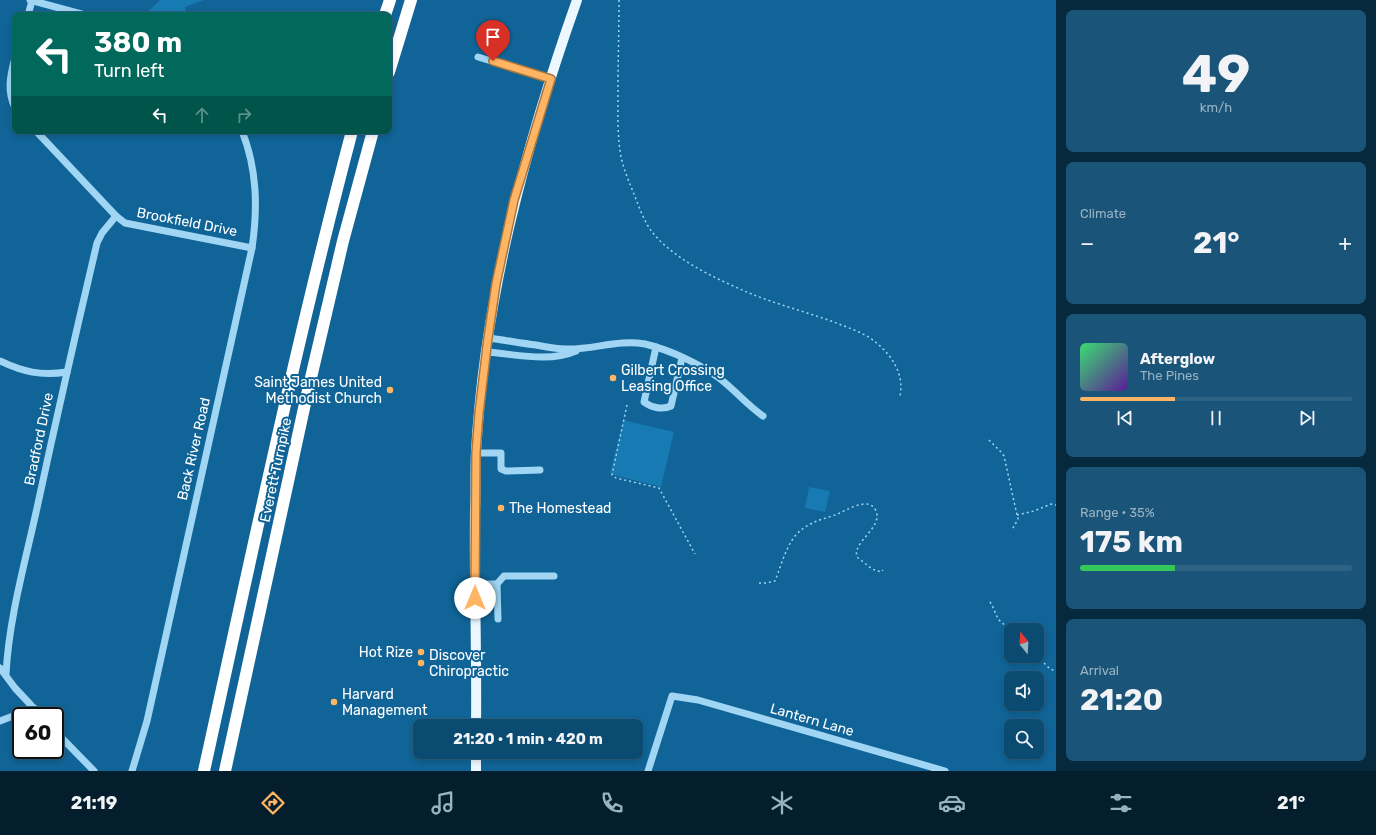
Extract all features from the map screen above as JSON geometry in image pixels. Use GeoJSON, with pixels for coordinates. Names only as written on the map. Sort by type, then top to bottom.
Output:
{"type":"FeatureCollection","features":[{"type":"Feature","properties":{"kind":"highway"},"geometry":{"type":"LineString","coordinates":[[386,12],[390,0]]}},
{"type":"Feature","properties":{"kind":"highway"},"geometry":{"type":"LineString","coordinates":[[392,62],[411,0]]}},
{"type":"Feature","properties":{"kind":"highway","name":"Everett Turnpike"},"geometry":{"type":"LineString","coordinates":[[204,771],[290,381],[325,231],[351,134]]}},
{"type":"Feature","properties":{"kind":"highway","name":"Everett Turnpike"},"geometry":{"type":"LineString","coordinates":[[225,771],[306,399],[343,241],[372,134]]}},
{"type":"Feature","properties":{"kind":"main road"},"geometry":{"type":"LineString","coordinates":[[476,719],[476,453],[486,352],[496,284],[514,200],[577,0]]}},
{"type":"Feature","properties":{"kind":"main road"},"geometry":{"type":"LineString","coordinates":[[476,759],[476,771]]}},
{"type":"Feature","properties":{"kind":"street"},"geometry":{"type":"LineString","coordinates":[[29,12],[31,0],[74,12]]}},
{"type":"Feature","properties":{"kind":"street"},"geometry":{"type":"LineString","coordinates":[[478,57],[551,79]]}},
{"type":"Feature","properties":{"kind":"street"},"geometry":{"type":"LineString","coordinates":[[12,69],[9,86],[12,100]]}},
{"type":"Feature","properties":{"kind":"street","name":"Brookfield Drive"},"geometry":{"type":"LineString","coordinates":[[39,134],[116,216],[125,223],[252,248]]}},
{"type":"Feature","properties":{"kind":"street","name":"Back River Road"},"geometry":{"type":"LineString","coordinates":[[132,771],[147,721],[252,248],[256,217],[256,184],[251,157],[243,134]]}},
{"type":"Feature","properties":{"kind":"street","name":"Bradford Drive"},"geometry":{"type":"LineString","coordinates":[[6,674],[8,646],[16,603],[97,243],[102,233],[116,216]]}},
{"type":"Feature","properties":{"kind":"street"},"geometry":{"type":"LineString","coordinates":[[488,338],[552,348],[582,349]]}},
{"type":"Feature","properties":{"kind":"street"},"geometry":{"type":"LineString","coordinates":[[486,352],[528,357],[553,357],[569,354],[582,349],[621,342],[638,343],[656,347],[705,369],[719,378],[763,416]]}},
{"type":"Feature","properties":{"kind":"street"},"geometry":{"type":"LineString","coordinates":[[656,347],[644,402],[650,406],[666,409],[671,406],[682,358]]}},
{"type":"Feature","properties":{"kind":"street"},"geometry":{"type":"LineString","coordinates":[[0,361],[40,374],[67,372]]}},
{"type":"Feature","properties":{"kind":"street"},"geometry":{"type":"LineString","coordinates":[[476,453],[501,453],[501,469],[506,471],[540,470]]}},
{"type":"Feature","properties":{"kind":"street"},"geometry":{"type":"LineString","coordinates":[[498,619],[497,584],[504,576],[554,576]]}},
{"type":"Feature","properties":{"kind":"street"},"geometry":{"type":"LineString","coordinates":[[475,584],[497,584]]}},
{"type":"Feature","properties":{"kind":"street"},"geometry":{"type":"LineString","coordinates":[[0,668],[15,688],[33,707]]}},
{"type":"Feature","properties":{"kind":"street","name":"Lantern Lane"},"geometry":{"type":"LineString","coordinates":[[648,771],[672,696],[698,700],[945,771]]}},
{"type":"Feature","properties":{"kind":"street"},"geometry":{"type":"LineString","coordinates":[[0,721],[12,716]]}},
{"type":"Feature","properties":{"kind":"street"},"geometry":{"type":"LineString","coordinates":[[64,740],[94,771]]}},
{"type":"Feature","properties":{"kind":"path"},"geometry":{"type":"LineString","coordinates":[[619,0],[619,142],[626,174],[643,218],[652,232],[665,246],[680,257],[731,285],[767,300],[851,329],[871,339],[882,349],[898,368],[902,382],[900,396]]}},
{"type":"Feature","properties":{"kind":"path"},"geometry":{"type":"LineString","coordinates":[[635,366],[646,368]]}},
{"type":"Feature","properties":{"kind":"path"},"geometry":{"type":"LineString","coordinates":[[627,405],[612,475],[616,478],[659,488],[695,554]]}},
{"type":"Feature","properties":{"kind":"path"},"geometry":{"type":"LineString","coordinates":[[989,440],[1004,456],[1018,514],[1016,525],[1012,530]]}},
{"type":"Feature","properties":{"kind":"path"},"geometry":{"type":"LineString","coordinates":[[759,583],[775,581],[785,553],[792,541],[808,525],[857,505],[866,504],[871,505],[876,510],[876,522],[858,547],[856,555],[875,571],[881,572],[883,570]]}},
{"type":"Feature","properties":{"kind":"path"},"geometry":{"type":"LineString","coordinates":[[1018,514],[1034,511],[1051,504],[1056,505]]}},
{"type":"Feature","properties":{"kind":"path"},"geometry":{"type":"LineString","coordinates":[[990,602],[998,618],[1004,624]]}},
{"type":"Feature","properties":{"kind":"path"},"geometry":{"type":"LineString","coordinates":[[1044,663],[1050,669],[1056,671]]}},
{"type":"Feature","properties":{"kind":"shaded area"},"geometry":{"type":"Polygon","coordinates":[[[160,0],[204,0],[185,7],[186,12],[147,12],[160,0]]]}},
{"type":"Feature","properties":{"kind":"shaded area"},"geometry":{"type":"Polygon","coordinates":[[[623,420],[674,432],[661,487],[610,474],[623,420]]]}},
{"type":"Feature","properties":{"kind":"shaded area"},"geometry":{"type":"Polygon","coordinates":[[[809,487],[830,491],[825,512],[805,508],[809,487]]]}},
{"type":"Feature","properties":{"kind":"place","name":"Gilbert Crossing Leasing Office"},"geometry":{"type":"Point","coordinates":[613,378]}},
{"type":"Feature","properties":{"kind":"place","name":"Saint James United Methodist Church"},"geometry":{"type":"Point","coordinates":[390,390]}},
{"type":"Feature","properties":{"kind":"place","name":"The Homestead"},"geometry":{"type":"Point","coordinates":[501,508]}},
{"type":"Feature","properties":{"kind":"place","name":"Hot Rize"},"geometry":{"type":"Point","coordinates":[421,652]}},
{"type":"Feature","properties":{"kind":"place","name":"Discover Chiropractic"},"geometry":{"type":"Point","coordinates":[421,663]}},
{"type":"Feature","properties":{"kind":"place","name":"Harvard Management"},"geometry":{"type":"Point","coordinates":[334,702]}},
{"type":"Feature","properties":{"kind":"route"},"geometry":{"type":"LineString","coordinates":[[475,598],[476,453],[488,338],[496,284],[514,200],[551,79],[493,61]]}}]}
